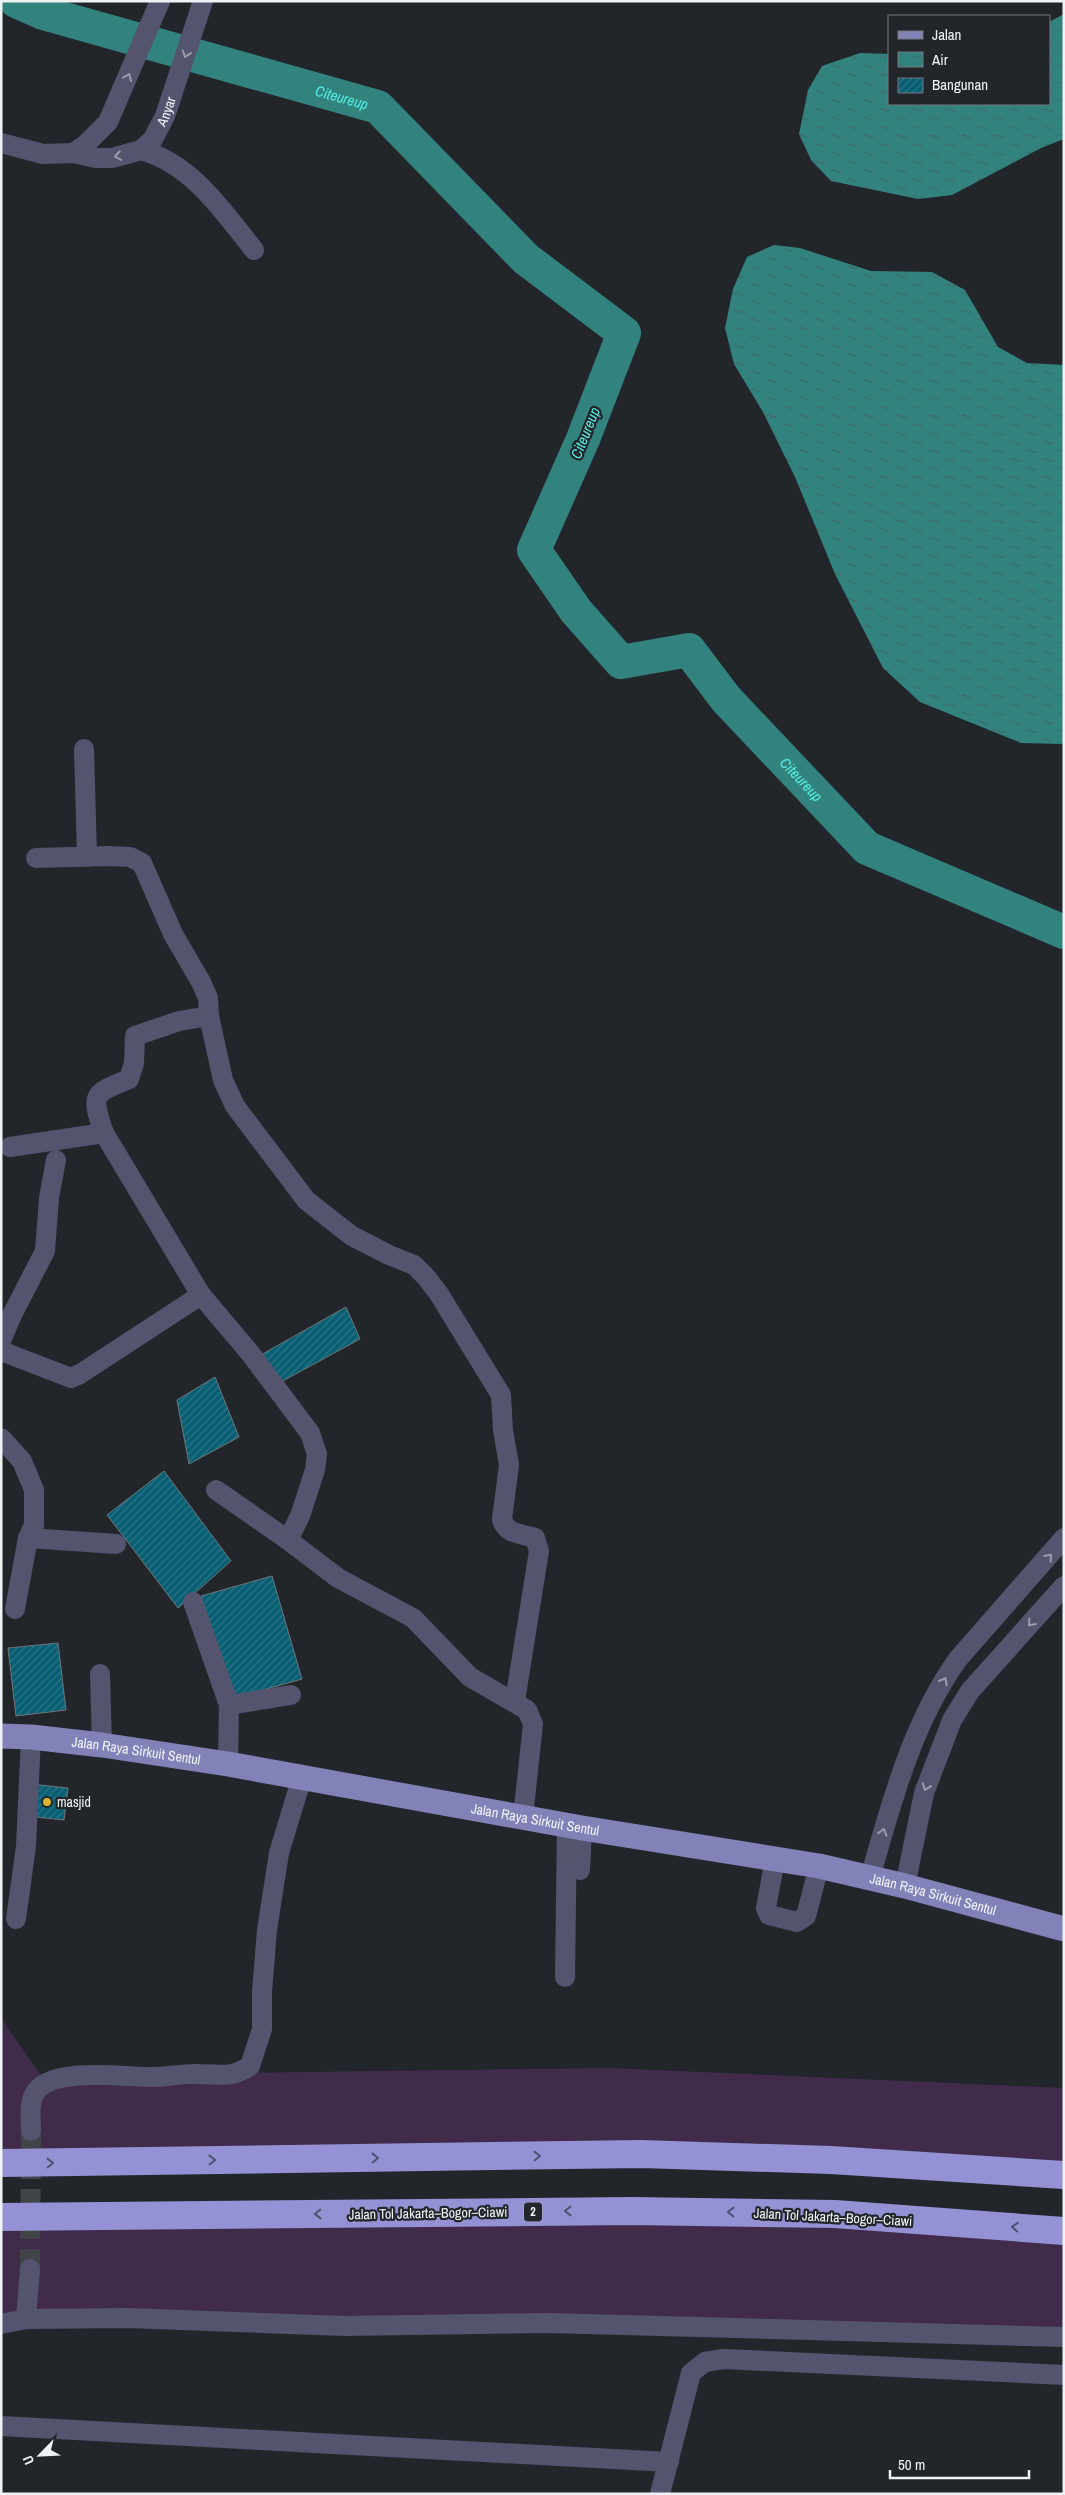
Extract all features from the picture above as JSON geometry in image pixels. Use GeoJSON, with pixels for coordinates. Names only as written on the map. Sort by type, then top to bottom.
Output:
{"type":"FeatureCollection","features":[{"type":"Feature","properties":{"kind":"highway"},"geometry":{"type":"LineString","coordinates":[[1,2163],[641,2154],[831,2160],[1064,2175]]}},
{"type":"Feature","properties":{"kind":"highway","name":"Jalan Tol Jakarta–Bogor–Ciawi"},"geometry":{"type":"LineString","coordinates":[[1,2217],[642,2211],[835,2214],[1064,2231]]}},
{"type":"Feature","properties":{"kind":"main road","name":"Jalan Raya Sirkuit Sentul"},"geometry":{"type":"LineString","coordinates":[[1,1736],[31,1737],[102,1745],[228,1764],[574,1826],[819,1866],[905,1886],[1064,1929]]}},
{"type":"Feature","properties":{"kind":"street"},"geometry":{"type":"LineString","coordinates":[[73,153],[85,145],[108,122],[160,1]]}},
{"type":"Feature","properties":{"kind":"street","name":"Anyar"},"geometry":{"type":"LineString","coordinates":[[141,150],[153,139],[165,116],[202,4]]}},
{"type":"Feature","properties":{"kind":"street"},"geometry":{"type":"LineString","coordinates":[[1,143],[43,154],[73,153],[96,158],[112,158],[141,150],[157,154],[197,183],[222,210],[254,250]]}},
{"type":"Feature","properties":{"kind":"street"},"geometry":{"type":"LineString","coordinates":[[84,749],[87,857]]}},
{"type":"Feature","properties":{"kind":"street"},"geometry":{"type":"LineString","coordinates":[[36,858],[130,857],[142,863],[173,934],[201,982],[208,998],[209,1016],[223,1080],[229,1096],[306,1200],[352,1236],[389,1255],[414,1265],[426,1277],[501,1395],[503,1430],[509,1465],[502,1519],[503,1526],[509,1531],[535,1538],[539,1551],[515,1701]]}},
{"type":"Feature","properties":{"kind":"street"},"geometry":{"type":"LineString","coordinates":[[209,1016],[179,1021],[135,1036],[134,1063],[129,1079],[105,1088],[98,1094],[96,1103],[104,1133],[201,1295],[250,1353],[310,1433],[317,1454],[309,1494],[288,1540]]}},
{"type":"Feature","properties":{"kind":"street"},"geometry":{"type":"LineString","coordinates":[[10,1147],[104,1133]]}},
{"type":"Feature","properties":{"kind":"street"},"geometry":{"type":"LineString","coordinates":[[1,1341],[11,1317],[45,1252],[49,1198],[56,1160]]}},
{"type":"Feature","properties":{"kind":"street"},"geometry":{"type":"LineString","coordinates":[[1,1351],[71,1378],[201,1295]]}},
{"type":"Feature","properties":{"kind":"street"},"geometry":{"type":"LineString","coordinates":[[1,1438],[22,1461],[34,1490],[34,1525],[28,1538],[15,1610]]}},
{"type":"Feature","properties":{"kind":"street"},"geometry":{"type":"LineString","coordinates":[[216,1490],[288,1540],[338,1578],[413,1618],[478,1684],[515,1701],[527,1710],[533,1724],[523,1817]]}},
{"type":"Feature","properties":{"kind":"street"},"geometry":{"type":"LineString","coordinates":[[28,1538],[116,1544]]}},
{"type":"Feature","properties":{"kind":"street"},"geometry":{"type":"LineString","coordinates":[[870,1878],[891,1804],[911,1752],[944,1679],[958,1660],[1064,1538]]}},
{"type":"Feature","properties":{"kind":"street"},"geometry":{"type":"LineString","coordinates":[[905,1886],[924,1793],[952,1720],[970,1691],[1064,1586]]}},
{"type":"Feature","properties":{"kind":"street"},"geometry":{"type":"LineString","coordinates":[[193,1602],[229,1705],[228,1764]]}},
{"type":"Feature","properties":{"kind":"street"},"geometry":{"type":"LineString","coordinates":[[100,1674],[102,1745]]}},
{"type":"Feature","properties":{"kind":"street"},"geometry":{"type":"LineString","coordinates":[[229,1705],[291,1695]]}},
{"type":"Feature","properties":{"kind":"street"},"geometry":{"type":"LineString","coordinates":[[16,1919],[26,1846],[31,1737]]}},
{"type":"Feature","properties":{"kind":"street"},"geometry":{"type":"LineString","coordinates":[[911,1752],[936,1760]]}},
{"type":"Feature","properties":{"kind":"street"},"geometry":{"type":"LineString","coordinates":[[30,2131],[30,2104],[36,2090],[46,2083],[61,2078],[100,2075],[155,2077],[198,2074],[228,2077],[250,2066],[262,2029],[262,1992],[267,1930],[279,1853],[302,1777]]}},
{"type":"Feature","properties":{"kind":"street"},"geometry":{"type":"LineString","coordinates":[[574,1826],[580,1870]]}},
{"type":"Feature","properties":{"kind":"street"},"geometry":{"type":"LineString","coordinates":[[565,1977],[574,1826]]}},
{"type":"Feature","properties":{"kind":"street"},"geometry":{"type":"LineString","coordinates":[[775,1859],[766,1908],[770,1915],[797,1922],[806,1916],[819,1866]]}},
{"type":"Feature","properties":{"kind":"street"},"geometry":{"type":"LineString","coordinates":[[26,2319],[30,2269]]}},
{"type":"Feature","properties":{"kind":"street"},"geometry":{"type":"LineString","coordinates":[[1,2324],[26,2319],[128,2318],[345,2326],[558,2324],[1064,2337]]}},
{"type":"Feature","properties":{"kind":"street"},"geometry":{"type":"LineString","coordinates":[[660,2494],[691,2373],[705,2362],[724,2359],[1064,2375]]}},
{"type":"Feature","properties":{"kind":"street"},"geometry":{"type":"LineString","coordinates":[[1,2426],[669,2462]]}},
{"type":"Feature","properties":{"kind":"shaded area"},"geometry":{"type":"Polygon","coordinates":[[[1,2018],[46,2083],[239,2073],[609,2068],[1064,2088],[1064,2176],[831,2160],[1,2163],[1,2018]]]}},
{"type":"Feature","properties":{"kind":"shaded area"},"geometry":{"type":"Polygon","coordinates":[[[552,2211],[1064,2231],[1064,2337],[1,2319],[1,2217],[552,2211]]]}},
{"type":"Feature","properties":{"kind":"water"},"geometry":{"type":"Polygon","coordinates":[[[1064,14],[1064,139],[1041,148],[952,195],[918,199],[831,181],[811,160],[799,134],[808,90],[822,66],[860,53],[888,54],[888,105],[1050,105],[1050,21],[1064,14]]]}},
{"type":"Feature","properties":{"kind":"water"},"geometry":{"type":"Polygon","coordinates":[[[774,245],[800,248],[871,271],[932,272],[965,290],[998,347],[1027,363],[1064,365],[1064,744],[1021,743],[920,702],[883,668],[835,574],[795,477],[763,412],[734,364],[725,328],[733,289],[747,257],[774,245]]]}},
{"type":"Feature","properties":{"kind":"building"},"geometry":{"type":"Polygon","coordinates":[[[346,1307],[360,1339],[279,1383],[259,1356],[346,1307]]]}},
{"type":"Feature","properties":{"kind":"building"},"geometry":{"type":"Polygon","coordinates":[[[215,1377],[239,1437],[189,1464],[177,1400],[215,1377]]]}},
{"type":"Feature","properties":{"kind":"building"},"geometry":{"type":"Polygon","coordinates":[[[164,1471],[231,1561],[178,1608],[107,1515],[164,1471]]]}},
{"type":"Feature","properties":{"kind":"building"},"geometry":{"type":"Polygon","coordinates":[[[272,1576],[302,1679],[231,1699],[201,1596],[272,1576]]]}},
{"type":"Feature","properties":{"kind":"building"},"geometry":{"type":"Polygon","coordinates":[[[58,1643],[66,1710],[16,1716],[8,1648],[58,1643]]]}},
{"type":"Feature","properties":{"kind":"building","name":"masjid"},"geometry":{"type":"Polygon","coordinates":[[[31,1784],[68,1788],[64,1820],[27,1816],[31,1784]]]}},
{"type":"Feature","properties":{"kind":"waterway","name":"Citeureup"},"geometry":{"type":"LineString","coordinates":[[16,1],[43,13],[378,107],[526,259],[624,333],[583,439],[534,550],[576,611],[621,662],[689,650],[726,699],[867,848],[1064,932]]}},
{"type":"Feature","properties":{"kind":"tunnel"},"geometry":{"type":"LineString","coordinates":[[30,2269],[31,2131]]}},
{"type":"Feature","properties":{"kind":"place","name":"masjid"},"geometry":{"type":"Point","coordinates":[47,1802]}}]}
